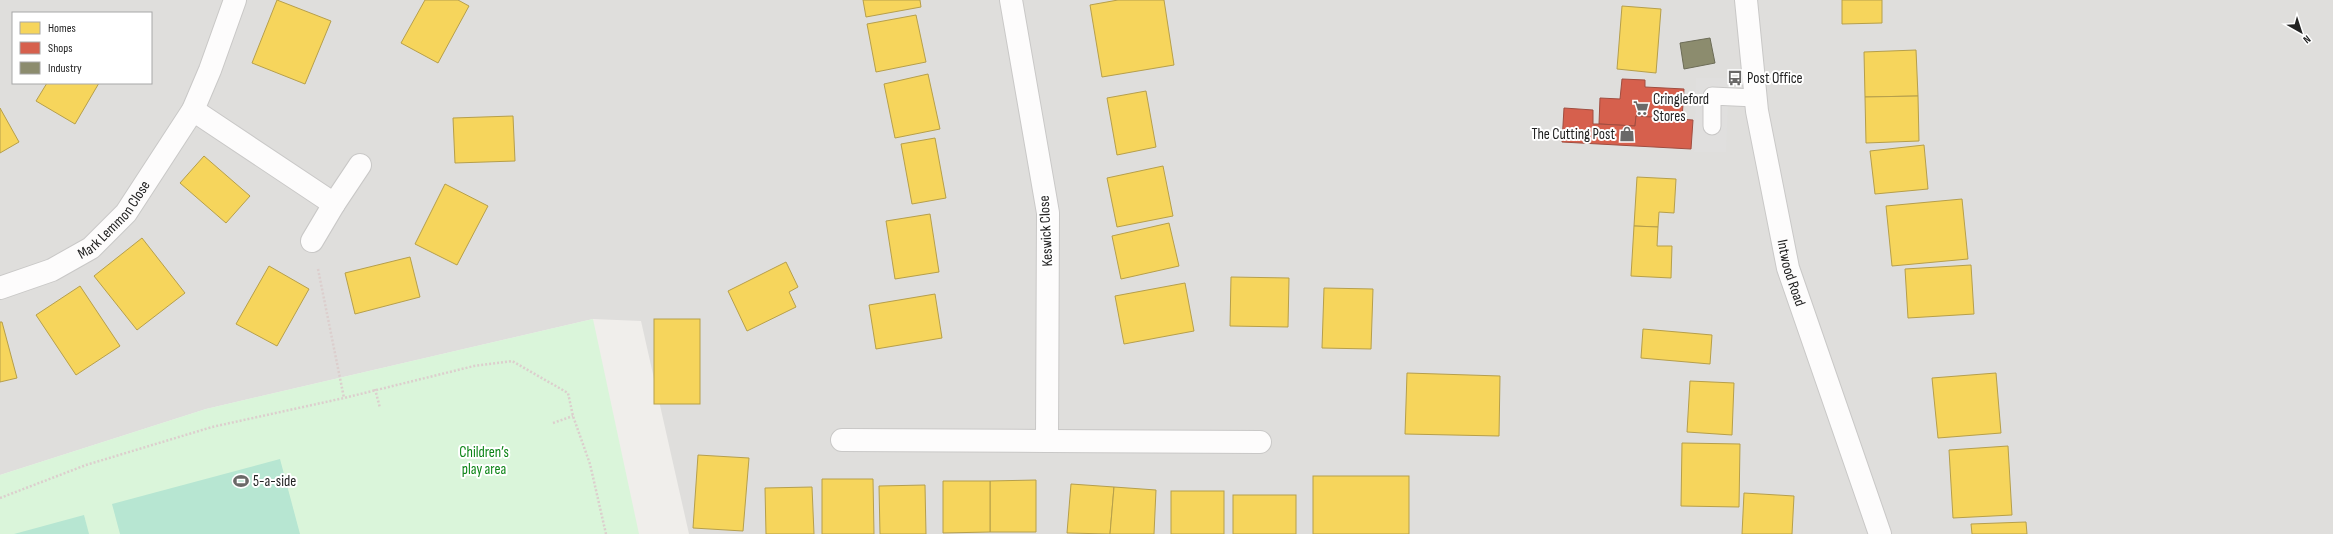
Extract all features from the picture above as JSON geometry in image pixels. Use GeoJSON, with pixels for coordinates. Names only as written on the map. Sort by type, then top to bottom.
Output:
{"type":"FeatureCollection","features":[{"type":"Feature","properties":{"kind":"street","name":"Mark Lemmon Close"},"geometry":{"type":"LineString","coordinates":[[0,288],[52,270],[91,248],[126,213],[193,110],[210,70],[235,0]]}},
{"type":"Feature","properties":{"kind":"street","name":"Keswick Close"},"geometry":{"type":"LineString","coordinates":[[1011,0],[1048,213],[1047,441]]}},
{"type":"Feature","properties":{"kind":"street","name":"Intwood Road"},"geometry":{"type":"LineString","coordinates":[[1746,0],[1755,98],[1772,193],[1788,268],[1880,534]]}},
{"type":"Feature","properties":{"kind":"street"},"geometry":{"type":"LineString","coordinates":[[193,110],[334,204]]}},
{"type":"Feature","properties":{"kind":"street"},"geometry":{"type":"LineString","coordinates":[[312,241],[360,165]]}},
{"type":"Feature","properties":{"kind":"street"},"geometry":{"type":"LineString","coordinates":[[842,440],[1260,442]]}},
{"type":"Feature","properties":{"kind":"lane"},"geometry":{"type":"LineString","coordinates":[[1712,126],[1712,96],[1755,98]]}},
{"type":"Feature","properties":{"kind":"path"},"geometry":{"type":"LineString","coordinates":[[312,241],[344,398]]}},
{"type":"Feature","properties":{"kind":"path"},"geometry":{"type":"LineString","coordinates":[[0,498],[86,465],[212,427],[344,398],[474,366],[512,361],[568,393],[573,416],[590,464],[606,534]]}},
{"type":"Feature","properties":{"kind":"path"},"geometry":{"type":"LineString","coordinates":[[375,390],[380,408]]}},
{"type":"Feature","properties":{"kind":"path"},"geometry":{"type":"LineString","coordinates":[[554,423],[573,416]]}},
{"type":"Feature","properties":{"kind":"shaded area"},"geometry":{"type":"Polygon","coordinates":[[[0,0],[2333,0],[2333,534],[689,534],[641,321],[593,319],[206,409],[0,475],[0,0]]]}},
{"type":"Feature","properties":{"kind":"shaded area"},"geometry":{"type":"Polygon","coordinates":[[[1696,78],[1729,78],[1726,152],[1694,152],[1696,78]]]}},
{"type":"Feature","properties":{"kind":"green space","name":"Children’s play area"},"geometry":{"type":"Polygon","coordinates":[[[593,319],[639,534],[0,534],[0,475],[206,409],[593,319]]]}},
{"type":"Feature","properties":{"kind":"green space","name":"5-a-side"},"geometry":{"type":"Polygon","coordinates":[[[280,459],[300,534],[120,534],[112,504],[280,459]]]}},
{"type":"Feature","properties":{"kind":"green space"},"geometry":{"type":"Polygon","coordinates":[[[84,515],[89,534],[14,534],[84,515]]]}},
{"type":"Feature","properties":{"kind":"building: Homes"},"geometry":{"type":"Polygon","coordinates":[[[277,0],[331,21],[305,84],[252,63],[277,0]]]}},
{"type":"Feature","properties":{"kind":"building: Homes"},"geometry":{"type":"Polygon","coordinates":[[[425,0],[458,0],[469,6],[438,63],[401,43],[425,0]]]}},
{"type":"Feature","properties":{"kind":"building: Homes"},"geometry":{"type":"Polygon","coordinates":[[[863,0],[920,0],[921,7],[866,17],[863,0]]]}},
{"type":"Feature","properties":{"kind":"building: Homes"},"geometry":{"type":"Polygon","coordinates":[[[1118,0],[1164,0],[1174,65],[1102,77],[1090,5],[1118,0]]]}},
{"type":"Feature","properties":{"kind":"building: Homes"},"geometry":{"type":"Polygon","coordinates":[[[1842,0],[1882,0],[1882,23],[1842,24],[1842,0]]]}},
{"type":"Feature","properties":{"kind":"building: Homes"},"geometry":{"type":"Polygon","coordinates":[[[1622,6],[1661,9],[1656,73],[1617,69],[1622,6]]]}},
{"type":"Feature","properties":{"kind":"building: Homes"},"geometry":{"type":"Polygon","coordinates":[[[916,15],[926,62],[876,72],[867,24],[916,15]]]}},
{"type":"Feature","properties":{"kind":"building: Homes"},"geometry":{"type":"Polygon","coordinates":[[[1916,50],[1918,96],[1865,97],[1864,52],[1916,50]]]}},
{"type":"Feature","properties":{"kind":"building: Homes"},"geometry":{"type":"Polygon","coordinates":[[[928,74],[940,129],[895,138],[884,84],[928,74]]]}},
{"type":"Feature","properties":{"kind":"building: Homes"},"geometry":{"type":"Polygon","coordinates":[[[46,84],[98,84],[75,124],[36,101],[46,84]]]}},
{"type":"Feature","properties":{"kind":"building: Homes"},"geometry":{"type":"Polygon","coordinates":[[[1146,91],[1156,147],[1117,155],[1107,98],[1146,91]]]}},
{"type":"Feature","properties":{"kind":"building: Homes"},"geometry":{"type":"Polygon","coordinates":[[[1918,96],[1919,141],[1866,143],[1865,97],[1918,96]]]}},
{"type":"Feature","properties":{"kind":"building: Homes"},"geometry":{"type":"Polygon","coordinates":[[[0,108],[19,142],[0,153],[0,108]]]}},
{"type":"Feature","properties":{"kind":"building: Homes"},"geometry":{"type":"Polygon","coordinates":[[[513,116],[515,161],[455,163],[453,118],[513,116]]]}},
{"type":"Feature","properties":{"kind":"building: Homes"},"geometry":{"type":"Polygon","coordinates":[[[935,138],[946,198],[912,204],[901,144],[935,138]]]}},
{"type":"Feature","properties":{"kind":"building: Homes"},"geometry":{"type":"Polygon","coordinates":[[[1924,145],[1928,189],[1875,194],[1870,151],[1924,145]]]}},
{"type":"Feature","properties":{"kind":"building: Homes"},"geometry":{"type":"Polygon","coordinates":[[[204,156],[250,196],[226,223],[180,183],[204,156]]]}},
{"type":"Feature","properties":{"kind":"building: Homes"},"geometry":{"type":"Polygon","coordinates":[[[1163,166],[1173,216],[1117,227],[1107,178],[1163,166]]]}},
{"type":"Feature","properties":{"kind":"building: Homes"},"geometry":{"type":"Polygon","coordinates":[[[1637,177],[1676,179],[1674,213],[1659,212],[1658,227],[1634,226],[1637,177]]]}},
{"type":"Feature","properties":{"kind":"building: Homes"},"geometry":{"type":"Polygon","coordinates":[[[445,184],[488,206],[457,265],[415,244],[445,184]]]}},
{"type":"Feature","properties":{"kind":"building: Homes"},"geometry":{"type":"Polygon","coordinates":[[[1962,199],[1968,259],[1892,266],[1886,206],[1962,199]]]}},
{"type":"Feature","properties":{"kind":"building: Homes"},"geometry":{"type":"Polygon","coordinates":[[[930,214],[939,272],[895,279],[886,221],[930,214]]]}},
{"type":"Feature","properties":{"kind":"building: Homes"},"geometry":{"type":"Polygon","coordinates":[[[1169,223],[1179,266],[1121,279],[1112,236],[1169,223]]]}},
{"type":"Feature","properties":{"kind":"building: Homes"},"geometry":{"type":"Polygon","coordinates":[[[1634,226],[1658,227],[1657,246],[1672,246],[1671,278],[1631,276],[1634,226]]]}},
{"type":"Feature","properties":{"kind":"building: Homes"},"geometry":{"type":"Polygon","coordinates":[[[142,238],[185,293],[137,330],[94,276],[142,238]]]}},
{"type":"Feature","properties":{"kind":"building: Homes"},"geometry":{"type":"Polygon","coordinates":[[[410,257],[420,297],[355,314],[345,273],[410,257]]]}},
{"type":"Feature","properties":{"kind":"building: Homes"},"geometry":{"type":"Polygon","coordinates":[[[786,262],[798,287],[789,292],[796,307],[747,331],[728,291],[786,262]]]}},
{"type":"Feature","properties":{"kind":"building: Homes"},"geometry":{"type":"Polygon","coordinates":[[[1971,265],[1974,314],[1908,318],[1905,269],[1971,265]]]}},
{"type":"Feature","properties":{"kind":"building: Homes"},"geometry":{"type":"Polygon","coordinates":[[[269,266],[309,289],[277,346],[236,324],[269,266]]]}},
{"type":"Feature","properties":{"kind":"building: Homes"},"geometry":{"type":"Polygon","coordinates":[[[1231,277],[1289,278],[1288,327],[1230,326],[1231,277]]]}},
{"type":"Feature","properties":{"kind":"building: Homes"},"geometry":{"type":"Polygon","coordinates":[[[1185,283],[1194,331],[1124,344],[1115,296],[1185,283]]]}},
{"type":"Feature","properties":{"kind":"building: Homes"},"geometry":{"type":"Polygon","coordinates":[[[80,286],[120,346],[76,375],[36,315],[80,286]]]}},
{"type":"Feature","properties":{"kind":"building: Homes"},"geometry":{"type":"Polygon","coordinates":[[[1324,288],[1373,289],[1371,349],[1322,348],[1324,288]]]}},
{"type":"Feature","properties":{"kind":"building: Homes"},"geometry":{"type":"Polygon","coordinates":[[[935,294],[942,338],[876,349],[869,305],[935,294]]]}},
{"type":"Feature","properties":{"kind":"building: Homes"},"geometry":{"type":"Polygon","coordinates":[[[654,319],[700,319],[700,404],[654,404],[654,319]]]}},
{"type":"Feature","properties":{"kind":"building: Homes"},"geometry":{"type":"Polygon","coordinates":[[[0,322],[2,322],[17,378],[0,382],[0,322]]]}},
{"type":"Feature","properties":{"kind":"building: Homes"},"geometry":{"type":"Polygon","coordinates":[[[1643,329],[1712,335],[1710,364],[1641,358],[1643,329]]]}},
{"type":"Feature","properties":{"kind":"building: Homes"},"geometry":{"type":"Polygon","coordinates":[[[1407,373],[1500,376],[1499,436],[1405,434],[1407,373]]]}},
{"type":"Feature","properties":{"kind":"building: Homes"},"geometry":{"type":"Polygon","coordinates":[[[1996,373],[2001,433],[1938,438],[1932,378],[1996,373]]]}},
{"type":"Feature","properties":{"kind":"building: Homes"},"geometry":{"type":"Polygon","coordinates":[[[1690,381],[1734,383],[1732,435],[1687,432],[1690,381]]]}},
{"type":"Feature","properties":{"kind":"building: Homes"},"geometry":{"type":"Polygon","coordinates":[[[1682,443],[1740,444],[1739,507],[1681,506],[1682,443]]]}},
{"type":"Feature","properties":{"kind":"building: Homes"},"geometry":{"type":"Polygon","coordinates":[[[2008,446],[2012,515],[1953,518],[1949,450],[2008,446]]]}},
{"type":"Feature","properties":{"kind":"building: Homes"},"geometry":{"type":"Polygon","coordinates":[[[698,455],[749,458],[743,531],[693,528],[698,455]]]}},
{"type":"Feature","properties":{"kind":"building: Homes"},"geometry":{"type":"Polygon","coordinates":[[[1313,476],[1409,476],[1409,534],[1313,534],[1313,476]]]}},
{"type":"Feature","properties":{"kind":"building: Homes"},"geometry":{"type":"Polygon","coordinates":[[[822,479],[873,479],[874,534],[822,534],[822,479]]]}},
{"type":"Feature","properties":{"kind":"building: Homes"},"geometry":{"type":"Polygon","coordinates":[[[1036,480],[1036,532],[990,532],[990,481],[1036,480]]]}},
{"type":"Feature","properties":{"kind":"building: Homes"},"geometry":{"type":"Polygon","coordinates":[[[943,481],[990,481],[990,532],[943,533],[943,481]]]}},
{"type":"Feature","properties":{"kind":"building: Homes"},"geometry":{"type":"Polygon","coordinates":[[[1071,484],[1114,487],[1110,534],[1067,533],[1071,484]]]}},
{"type":"Feature","properties":{"kind":"building: Homes"},"geometry":{"type":"Polygon","coordinates":[[[925,485],[926,534],[880,534],[879,486],[925,485]]]}},
{"type":"Feature","properties":{"kind":"building: Homes"},"geometry":{"type":"Polygon","coordinates":[[[812,487],[814,534],[766,534],[765,488],[812,487]]]}},
{"type":"Feature","properties":{"kind":"building: Homes"},"geometry":{"type":"Polygon","coordinates":[[[1114,487],[1156,490],[1154,534],[1110,534],[1114,487]]]}},
{"type":"Feature","properties":{"kind":"building: Homes"},"geometry":{"type":"Polygon","coordinates":[[[1171,491],[1224,491],[1224,534],[1171,534],[1171,491]]]}},
{"type":"Feature","properties":{"kind":"building: Homes"},"geometry":{"type":"Polygon","coordinates":[[[1744,493],[1794,496],[1792,534],[1742,534],[1744,493]]]}},
{"type":"Feature","properties":{"kind":"building: Homes"},"geometry":{"type":"Polygon","coordinates":[[[1233,495],[1296,495],[1296,534],[1233,534],[1233,495]]]}},
{"type":"Feature","properties":{"kind":"building: Homes"},"geometry":{"type":"Polygon","coordinates":[[[2026,522],[2027,534],[1972,534],[1971,524],[2026,522]]]}},
{"type":"Feature","properties":{"kind":"building: Shops","name":"Cringleford Stores"},"geometry":{"type":"Polygon","coordinates":[[[1622,79],[1645,80],[1645,87],[1684,89],[1682,119],[1636,116],[1635,126],[1599,124],[1600,98],[1620,99],[1622,79]]]}},
{"type":"Feature","properties":{"kind":"building: Shops","name":"The Cutting Post"},"geometry":{"type":"Polygon","coordinates":[[[1564,108],[1593,110],[1593,124],[1635,126],[1636,116],[1693,120],[1691,149],[1562,142],[1564,108]]]}},
{"type":"Feature","properties":{"kind":"building: Industry"},"geometry":{"type":"Polygon","coordinates":[[[1710,38],[1715,63],[1684,69],[1680,43],[1710,38]]]}},
{"type":"Feature","properties":{"kind":"place","name":"Post Office"},"geometry":{"type":"Point","coordinates":[1735,78]}},
{"type":"Feature","properties":{"kind":"place","name":"Cringleford Stores"},"geometry":{"type":"Point","coordinates":[1641,108]}},
{"type":"Feature","properties":{"kind":"place","name":"The Cutting Post"},"geometry":{"type":"Point","coordinates":[1627,134]}},
{"type":"Feature","properties":{"kind":"place","name":"5-a-side"},"geometry":{"type":"Point","coordinates":[241,481]}}]}
